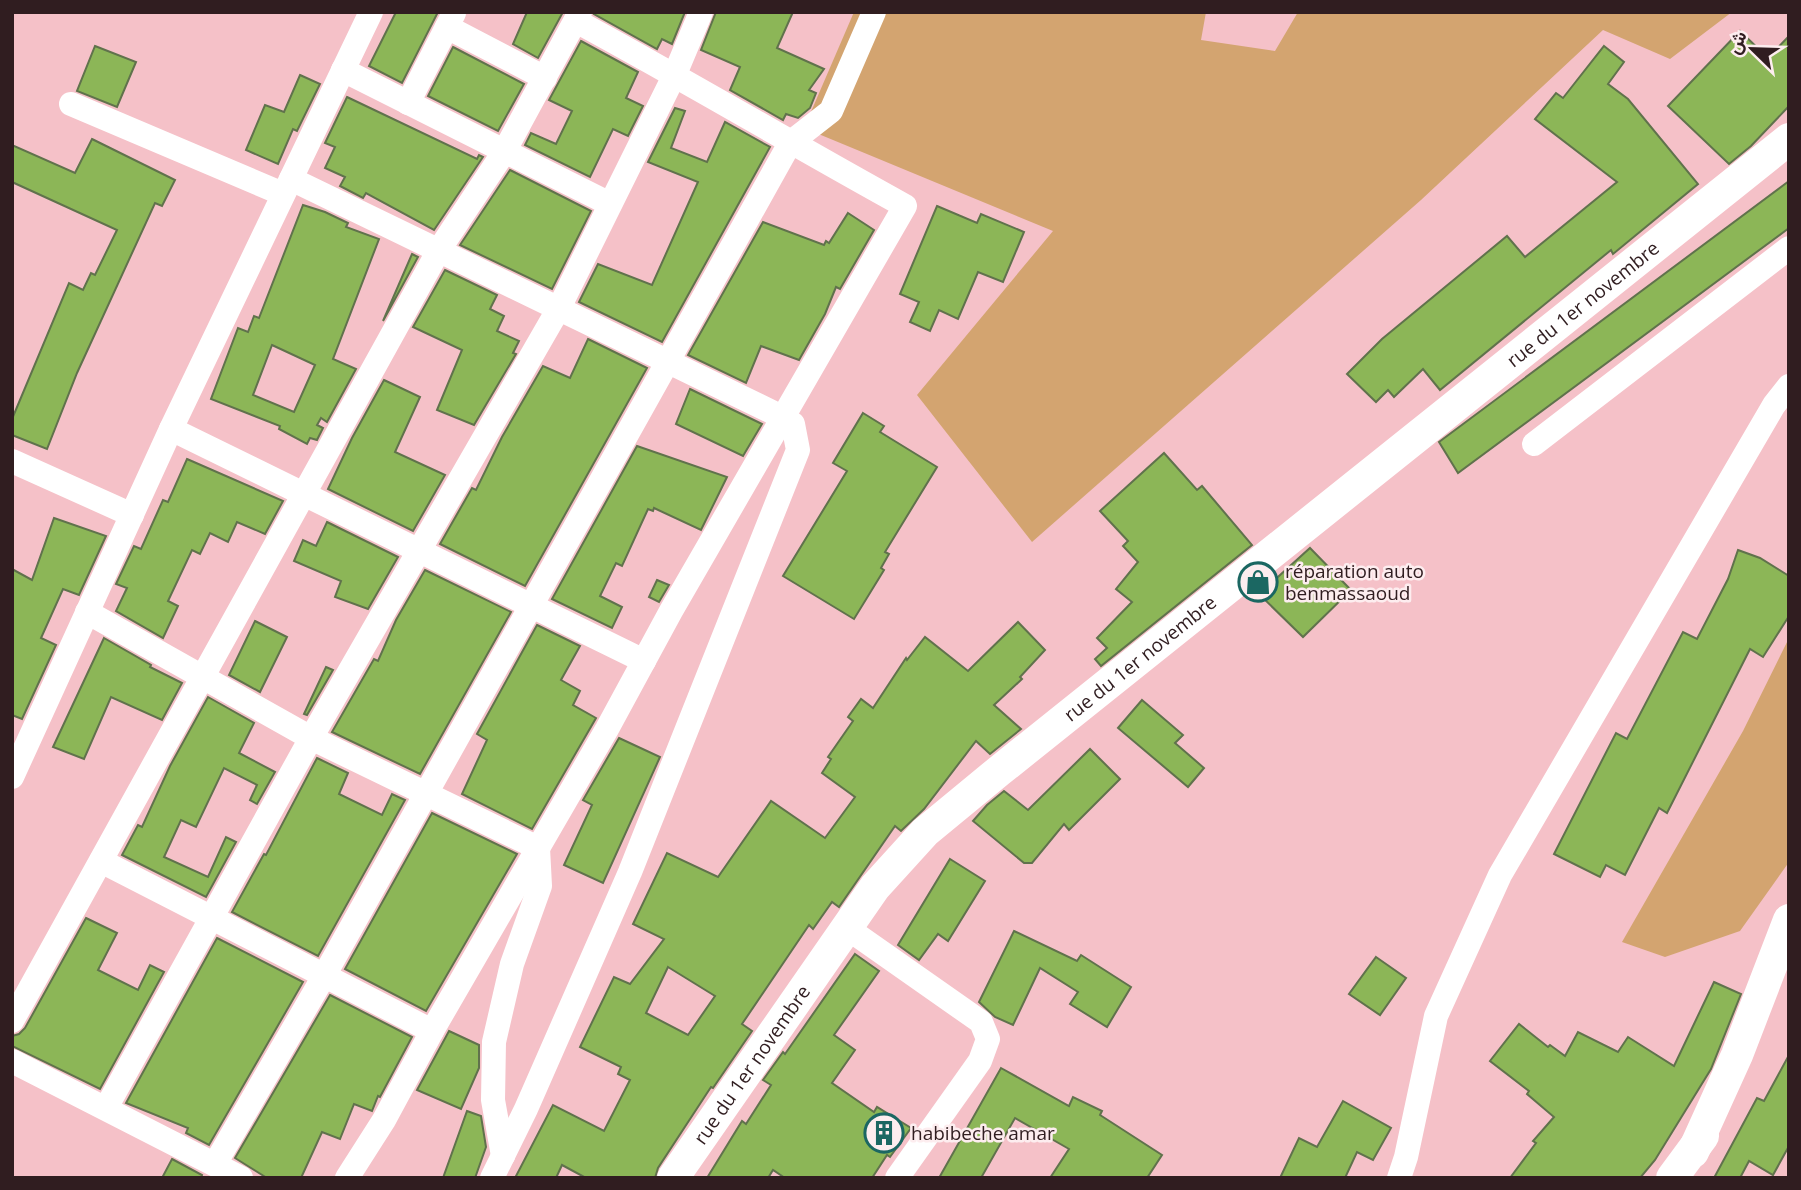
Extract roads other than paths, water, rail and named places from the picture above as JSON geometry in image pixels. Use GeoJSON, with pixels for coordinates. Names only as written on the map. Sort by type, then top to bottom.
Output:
{"type":"FeatureCollection","features":[{"type":"Feature","properties":{"kind":"main road","name":"rue du 1er novembre"},"geometry":{"type":"LineString","coordinates":[[673,1178],[875,887],[925,832],[1789,139]]}},
{"type":"Feature","properties":{"kind":"main road"},"geometry":{"type":"LineString","coordinates":[[1693,1152],[1737,1055],[1789,920]]}},
{"type":"Feature","properties":{"kind":"main road"},"geometry":{"type":"LineString","coordinates":[[1672,1178],[1693,1152],[1752,1058],[1789,978]]}},
{"type":"Feature","properties":{"kind":"street"},"geometry":{"type":"LineString","coordinates":[[12,778],[171,429],[371,12]]}},
{"type":"Feature","properties":{"kind":"street"},"geometry":{"type":"LineString","coordinates":[[106,1108],[312,738],[559,308],[675,75],[701,12]]}},
{"type":"Feature","properties":{"kind":"street"},"geometry":{"type":"LineString","coordinates":[[215,1164],[324,976],[790,143],[831,111],[874,12]]}},
{"type":"Feature","properties":{"kind":"street"},"geometry":{"type":"LineString","coordinates":[[12,1021],[439,250],[504,152],[578,17],[790,143],[905,206],[432,1031],[384,1120],[347,1178]]}},
{"type":"Feature","properties":{"kind":"street"},"geometry":{"type":"LineString","coordinates":[[408,103],[451,20],[545,78]]}},
{"type":"Feature","properties":{"kind":"street"},"geometry":{"type":"LineString","coordinates":[[343,70],[610,204]]}},
{"type":"Feature","properties":{"kind":"street"},"geometry":{"type":"LineString","coordinates":[[71,104],[287,187],[439,250],[793,424],[799,450],[630,872],[498,1167]]}},
{"type":"Feature","properties":{"kind":"street"},"geometry":{"type":"LineString","coordinates":[[1534,444],[1789,248]]}},
{"type":"Feature","properties":{"kind":"street"},"geometry":{"type":"LineString","coordinates":[[1399,1178],[1406,1157],[1436,1016],[1500,875],[1774,405],[1789,386]]}},
{"type":"Feature","properties":{"kind":"street"},"geometry":{"type":"LineString","coordinates":[[171,429],[305,492],[644,661]]}},
{"type":"Feature","properties":{"kind":"street"},"geometry":{"type":"LineString","coordinates":[[12,460],[132,515]]}},
{"type":"Feature","properties":{"kind":"street"},"geometry":{"type":"LineString","coordinates":[[87,612],[312,738],[538,848]]}},
{"type":"Feature","properties":{"kind":"street"},"geometry":{"type":"LineString","coordinates":[[498,1167],[493,1100],[494,1042],[512,964],[540,886],[538,848]]}},
{"type":"Feature","properties":{"kind":"street"},"geometry":{"type":"LineString","coordinates":[[101,861],[432,1031]]}},
{"type":"Feature","properties":{"kind":"street"},"geometry":{"type":"LineString","coordinates":[[847,928],[981,1022],[988,1038],[980,1061],[897,1178]]}},
{"type":"Feature","properties":{"kind":"street"},"geometry":{"type":"LineString","coordinates":[[12,1061],[241,1178]]}},
{"type":"Feature","properties":{"kind":"place","name":"réparation auto benmassaoud"},"geometry":{"type":"Point","coordinates":[1258,582]}},
{"type":"Feature","properties":{"kind":"place","name":"habibeche amar"},"geometry":{"type":"Point","coordinates":[884,1133]}}]}
